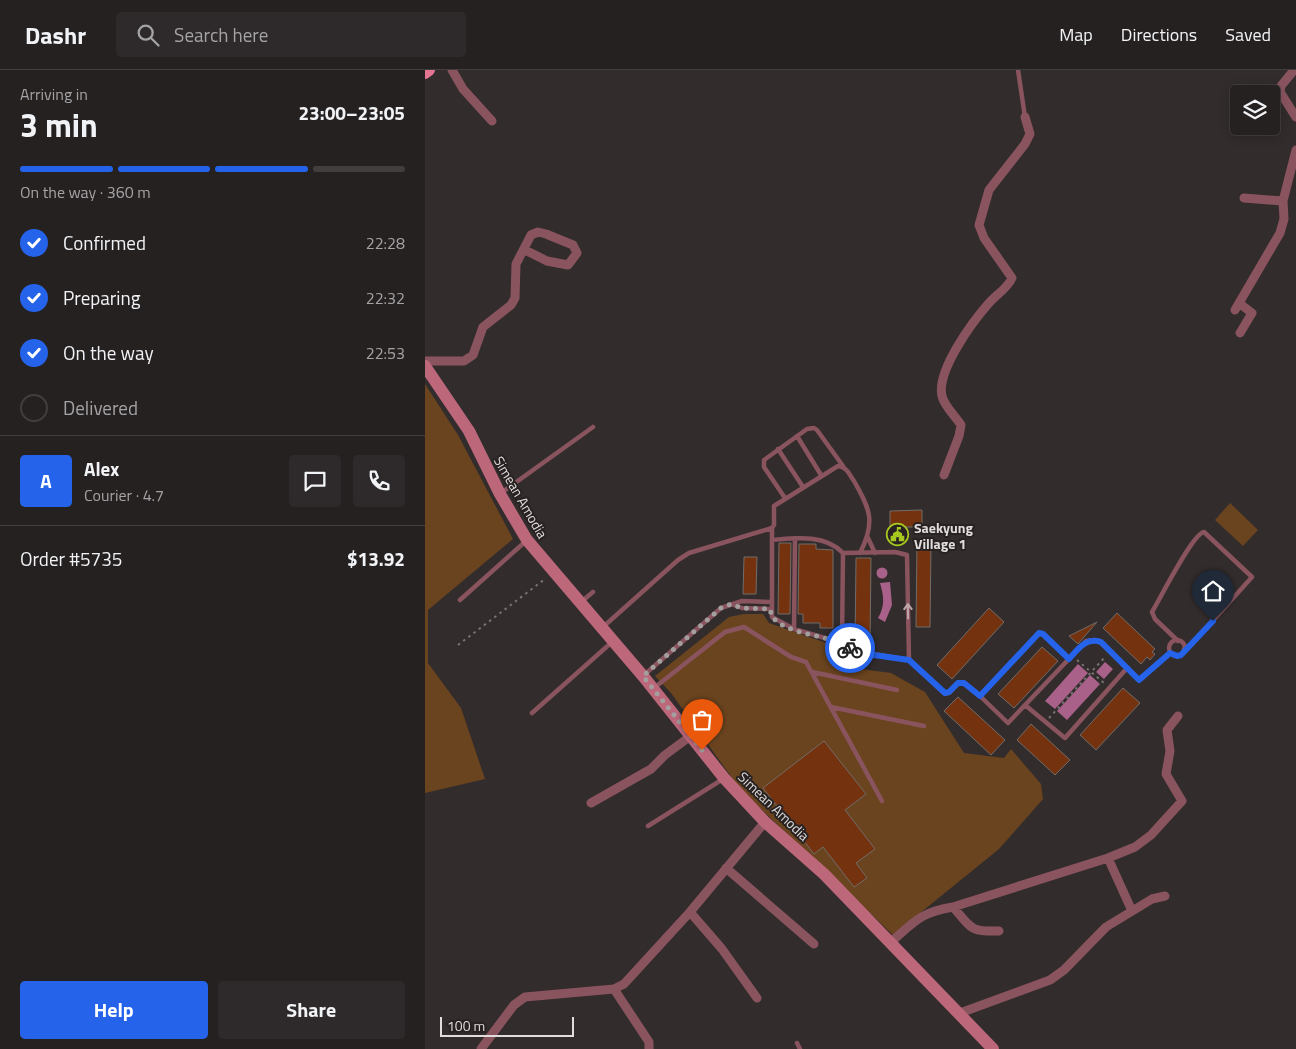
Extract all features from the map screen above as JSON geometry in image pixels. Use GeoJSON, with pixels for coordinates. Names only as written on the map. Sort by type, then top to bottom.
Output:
{"type":"FeatureCollection","features":[{"type":"Feature","properties":{"kind":"street"},"geometry":{"type":"LineString","coordinates":[[452,70],[463,89],[492,121]]}},
{"type":"Feature","properties":{"kind":"street"},"geometry":{"type":"LineString","coordinates":[[1294,70],[1281,86],[1280,92],[1296,117]]}},
{"type":"Feature","properties":{"kind":"street"},"geometry":{"type":"LineString","coordinates":[[945,475],[961,425],[942,398],[941,385],[951,357],[989,303],[1008,285],[1012,278],[1009,270],[984,238],[979,226],[989,190],[1025,144],[1030,134],[1025,117]]}},
{"type":"Feature","properties":{"kind":"street"},"geometry":{"type":"LineString","coordinates":[[1240,333],[1252,313],[1237,306],[1280,233],[1284,219],[1283,201],[1296,150]]}},
{"type":"Feature","properties":{"kind":"street"},"geometry":{"type":"LineString","coordinates":[[1244,198],[1283,201]]}},
{"type":"Feature","properties":{"kind":"street"},"geometry":{"type":"LineString","coordinates":[[425,361],[464,361],[473,355],[483,327],[511,305],[515,298],[514,270],[529,238],[538,232],[573,245],[577,253],[568,265],[547,261],[525,250]]}},
{"type":"Feature","properties":{"kind":"street","name":"Simean Amodia"},"geometry":{"type":"LineString","coordinates":[[425,366],[469,431],[500,494],[527,540],[643,676],[724,778],[765,822],[824,874],[993,1049]]}},
{"type":"Feature","properties":{"kind":"street"},"geometry":{"type":"LineString","coordinates":[[891,942],[918,918],[933,910],[953,907],[1108,858],[1135,847],[1151,835],[1182,801],[1166,774],[1170,751],[1167,730],[1178,716]]}},
{"type":"Feature","properties":{"kind":"street"},"geometry":{"type":"LineString","coordinates":[[591,803],[651,769],[665,755],[691,735]]}},
{"type":"Feature","properties":{"kind":"street"},"geometry":{"type":"LineString","coordinates":[[481,1049],[514,1005],[525,997],[615,989],[624,984],[690,912],[765,822]]}},
{"type":"Feature","properties":{"kind":"street"},"geometry":{"type":"LineString","coordinates":[[1108,858],[1132,911]]}},
{"type":"Feature","properties":{"kind":"street"},"geometry":{"type":"LineString","coordinates":[[726,868],[813,944]]}},
{"type":"Feature","properties":{"kind":"street"},"geometry":{"type":"LineString","coordinates":[[960,1013],[1050,980],[1064,970],[1106,927],[1152,898],[1165,896]]}},
{"type":"Feature","properties":{"kind":"street"},"geometry":{"type":"LineString","coordinates":[[953,907],[978,932],[999,931]]}},
{"type":"Feature","properties":{"kind":"street"},"geometry":{"type":"LineString","coordinates":[[690,912],[721,949],[757,998]]}},
{"type":"Feature","properties":{"kind":"street"},"geometry":{"type":"LineString","coordinates":[[615,989],[649,1042],[649,1049]]}},
{"type":"Feature","properties":{"kind":"lane"},"geometry":{"type":"LineString","coordinates":[[1017,70],[1025,117]]}},
{"type":"Feature","properties":{"kind":"lane"},"geometry":{"type":"LineString","coordinates":[[500,494],[593,428]]}},
{"type":"Feature","properties":{"kind":"lane"},"geometry":{"type":"LineString","coordinates":[[785,498],[764,467],[767,456],[813,428],[843,466],[868,505],[868,538],[875,553]]}},
{"type":"Feature","properties":{"kind":"lane"},"geometry":{"type":"LineString","coordinates":[[797,436],[821,475]]}},
{"type":"Feature","properties":{"kind":"lane"},"geometry":{"type":"LineString","coordinates":[[778,449],[803,487]]}},
{"type":"Feature","properties":{"kind":"lane"},"geometry":{"type":"LineString","coordinates":[[843,466],[838,466],[821,475],[774,506],[774,525],[771,528],[770,602],[770,609],[774,620],[795,629],[842,642],[855,651],[909,660],[945,693],[949,692],[958,683],[964,683],[1008,723],[1086,641],[1094,640],[1101,642],[1139,680],[1170,653],[1170,644],[1177,641]]}},
{"type":"Feature","properties":{"kind":"lane"},"geometry":{"type":"LineString","coordinates":[[602,628],[684,556],[771,528]]}},
{"type":"Feature","properties":{"kind":"lane"},"geometry":{"type":"LineString","coordinates":[[1170,653],[1177,656],[1191,645],[1252,577],[1204,532],[1198,534],[1187,549],[1152,612],[1155,619],[1177,641],[1183,644],[1184,649]]}},
{"type":"Feature","properties":{"kind":"lane"},"geometry":{"type":"LineString","coordinates":[[771,540],[804,537],[838,548],[843,554],[842,642]]}},
{"type":"Feature","properties":{"kind":"lane"},"geometry":{"type":"LineString","coordinates":[[795,538],[795,629]]}},
{"type":"Feature","properties":{"kind":"lane"},"geometry":{"type":"LineString","coordinates":[[860,553],[868,538]]}},
{"type":"Feature","properties":{"kind":"lane"},"geometry":{"type":"LineString","coordinates":[[459,600],[527,540]]}},
{"type":"Feature","properties":{"kind":"lane"},"geometry":{"type":"LineString","coordinates":[[843,554],[895,552],[907,555],[909,660]]}},
{"type":"Feature","properties":{"kind":"lane"},"geometry":{"type":"LineString","coordinates":[[580,603],[593,592]]}},
{"type":"Feature","properties":{"kind":"lane"},"geometry":{"type":"LineString","coordinates":[[643,676],[721,608],[742,601],[770,602]]}},
{"type":"Feature","properties":{"kind":"lane"},"geometry":{"type":"LineString","coordinates":[[731,604],[742,608],[770,609]]}},
{"type":"Feature","properties":{"kind":"lane"},"geometry":{"type":"LineString","coordinates":[[653,689],[725,632],[744,626],[791,657],[806,662],[882,801]]}},
{"type":"Feature","properties":{"kind":"lane"},"geometry":{"type":"LineString","coordinates":[[980,696],[1039,633],[1043,634],[1070,657]]}},
{"type":"Feature","properties":{"kind":"lane"},"geometry":{"type":"LineString","coordinates":[[532,713],[613,641]]}},
{"type":"Feature","properties":{"kind":"lane"},"geometry":{"type":"LineString","coordinates":[[1025,705],[1065,738],[1127,668]]}},
{"type":"Feature","properties":{"kind":"lane"},"geometry":{"type":"LineString","coordinates":[[812,672],[897,690]]}},
{"type":"Feature","properties":{"kind":"lane"},"geometry":{"type":"LineString","coordinates":[[831,706],[923,726]]}},
{"type":"Feature","properties":{"kind":"lane"},"geometry":{"type":"LineString","coordinates":[[648,826],[724,778]]}},
{"type":"Feature","properties":{"kind":"lane"},"geometry":{"type":"LineString","coordinates":[[797,1043],[800,1049]]}},
{"type":"Feature","properties":{"kind":"path"},"geometry":{"type":"LineString","coordinates":[[458,646],[553,572]]}},
{"type":"Feature","properties":{"kind":"path"},"geometry":{"type":"LineString","coordinates":[[1046,722],[1110,651]]}},
{"type":"Feature","properties":{"kind":"path"},"geometry":{"type":"LineString","coordinates":[[1070,657],[1109,688]]}},
{"type":"Feature","properties":{"kind":"shaded area"},"geometry":{"type":"Polygon","coordinates":[[[425,384],[458,435],[513,539],[428,610],[428,663],[461,708],[485,779],[425,793],[425,384]]]}},
{"type":"Feature","properties":{"kind":"shaded area"},"geometry":{"type":"Polygon","coordinates":[[[1230,503],[1258,530],[1243,546],[1215,520],[1230,503]]]}},
{"type":"Feature","properties":{"kind":"shaded area"},"geometry":{"type":"Polygon","coordinates":[[[882,567],[888,573],[882,579],[876,573],[882,567]]]}},
{"type":"Feature","properties":{"kind":"shaded area"},"geometry":{"type":"Polygon","coordinates":[[[890,582],[892,605],[885,622],[878,618],[883,601],[880,583],[890,582]]]}},
{"type":"Feature","properties":{"kind":"shaded area"},"geometry":{"type":"Polygon","coordinates":[[[744,614],[763,614],[769,623],[835,646],[840,652],[846,667],[891,673],[925,692],[964,753],[1004,758],[1011,749],[1041,784],[1043,799],[999,849],[893,935],[740,789],[671,693],[655,676],[729,617],[744,614]]]}},
{"type":"Feature","properties":{"kind":"shaded area"},"geometry":{"type":"Polygon","coordinates":[[[1105,662],[1113,669],[1104,679],[1096,672],[1105,662]]]}},
{"type":"Feature","properties":{"kind":"shaded area"},"geometry":{"type":"Polygon","coordinates":[[[1078,664],[1088,673],[1055,709],[1045,701],[1078,664]]]}},
{"type":"Feature","properties":{"kind":"shaded area"},"geometry":{"type":"Polygon","coordinates":[[[1090,675],[1100,684],[1067,720],[1057,711],[1090,675]]]}},
{"type":"Feature","properties":{"kind":"building"},"geometry":{"type":"Polygon","coordinates":[[[922,510],[922,527],[890,527],[890,511],[922,510]]]}},
{"type":"Feature","properties":{"kind":"building"},"geometry":{"type":"Polygon","coordinates":[[[917,542],[931,543],[930,627],[916,627],[917,542]]]}},
{"type":"Feature","properties":{"kind":"building"},"geometry":{"type":"Polygon","coordinates":[[[779,543],[791,543],[790,614],[778,614],[779,543]]]}},
{"type":"Feature","properties":{"kind":"building"},"geometry":{"type":"Polygon","coordinates":[[[799,544],[816,544],[816,549],[833,550],[833,628],[820,628],[820,623],[803,623],[803,614],[798,614],[799,544]]]}},
{"type":"Feature","properties":{"kind":"building"},"geometry":{"type":"Polygon","coordinates":[[[744,557],[757,557],[756,594],[743,594],[744,557]]]}},
{"type":"Feature","properties":{"kind":"building"},"geometry":{"type":"Polygon","coordinates":[[[856,558],[871,558],[870,645],[855,645],[856,558]]]}},
{"type":"Feature","properties":{"kind":"building"},"geometry":{"type":"Polygon","coordinates":[[[989,608],[1004,622],[952,679],[937,665],[989,608]]]}},
{"type":"Feature","properties":{"kind":"building"},"geometry":{"type":"Polygon","coordinates":[[[1117,613],[1155,649],[1152,652],[1155,654],[1150,660],[1147,657],[1141,664],[1103,628],[1117,613]]]}},
{"type":"Feature","properties":{"kind":"building"},"geometry":{"type":"Polygon","coordinates":[[[1097,622],[1078,644],[1069,636],[1097,622]]]}},
{"type":"Feature","properties":{"kind":"building"},"geometry":{"type":"Polygon","coordinates":[[[1042,647],[1058,661],[1014,708],[998,694],[1042,647]]]}},
{"type":"Feature","properties":{"kind":"building"},"geometry":{"type":"Polygon","coordinates":[[[1123,688],[1140,703],[1096,750],[1080,735],[1123,688]]]}},
{"type":"Feature","properties":{"kind":"building"},"geometry":{"type":"Polygon","coordinates":[[[958,697],[1005,740],[991,755],[944,711],[958,697]]]}},
{"type":"Feature","properties":{"kind":"building"},"geometry":{"type":"Polygon","coordinates":[[[1031,724],[1070,760],[1055,775],[1017,740],[1031,724]]]}},
{"type":"Feature","properties":{"kind":"building"},"geometry":{"type":"Polygon","coordinates":[[[824,741],[866,794],[845,810],[875,849],[856,863],[867,878],[854,887],[823,847],[814,854],[763,788],[824,741]]]}},
{"type":"Feature","properties":{"kind":"way so far"},"geometry":{"type":"LineString","coordinates":[[702,750],[643,676],[721,608],[731,604],[742,608],[770,609],[772,617],[778,622],[795,629],[842,642],[850,648]]}},
{"type":"Feature","properties":{"kind":"place","name":"Saekyung Village 1"},"geometry":{"type":"Point","coordinates":[898,535]}},
{"type":"Feature","properties":{"kind":"route"},"geometry":{"type":"LineString","coordinates":[[850,648],[867,654],[909,660],[945,693],[949,692],[958,683],[964,683],[980,696],[1033,636],[1039,633],[1043,634],[1069,659],[1086,641],[1094,640],[1101,642],[1139,680],[1162,662],[1170,653],[1177,656],[1181,655],[1184,649],[1191,645],[1213,621]]}}]}
